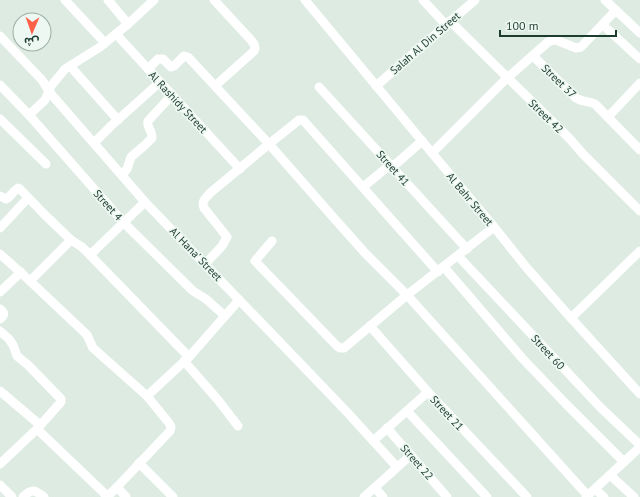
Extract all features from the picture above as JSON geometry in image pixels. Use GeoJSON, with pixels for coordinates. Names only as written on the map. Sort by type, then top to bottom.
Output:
{"type":"FeatureCollection","features":[{"type":"Feature","properties":{"kind":"street"},"geometry":{"type":"LineString","coordinates":[[65,0],[105,43]]}},
{"type":"Feature","properties":{"kind":"street"},"geometry":{"type":"LineString","coordinates":[[108,0],[128,24]]}},
{"type":"Feature","properties":{"kind":"street"},"geometry":{"type":"LineString","coordinates":[[29,115],[45,100],[51,86],[65,68],[95,51],[154,0]]}},
{"type":"Feature","properties":{"kind":"street"},"geometry":{"type":"LineString","coordinates":[[214,0],[251,40],[255,48],[254,51],[215,86]]}},
{"type":"Feature","properties":{"kind":"street","name":"Al Bahr Street"},"geometry":{"type":"LineString","coordinates":[[305,0],[526,267],[640,394]]}},
{"type":"Feature","properties":{"kind":"street","name":"Street 42"},"geometry":{"type":"LineString","coordinates":[[423,0],[569,138],[582,154],[640,211]]}},
{"type":"Feature","properties":{"kind":"street","name":"Salah Al Din Street"},"geometry":{"type":"LineString","coordinates":[[376,86],[475,0]]}},
{"type":"Feature","properties":{"kind":"street"},"geometry":{"type":"LineString","coordinates":[[605,0],[640,33]]}},
{"type":"Feature","properties":{"kind":"street"},"geometry":{"type":"LineString","coordinates":[[432,153],[507,78],[546,44],[556,40],[573,48],[578,48],[603,25],[616,10]]}},
{"type":"Feature","properties":{"kind":"street"},"geometry":{"type":"LineString","coordinates":[[603,25],[640,59]]}},
{"type":"Feature","properties":{"kind":"street","name":"Al Rashidy Street"},"geometry":{"type":"LineString","coordinates":[[116,34],[240,169]]}},
{"type":"Feature","properties":{"kind":"street","name":"Al Hana' Street"},"geometry":{"type":"LineString","coordinates":[[0,36],[42,80],[49,91],[145,202],[346,411],[397,467]]}},
{"type":"Feature","properties":{"kind":"street"},"geometry":{"type":"LineString","coordinates":[[148,69],[158,60],[163,59],[171,67],[184,56],[188,57],[269,144],[346,232],[407,295],[587,496],[639,449]]}},
{"type":"Feature","properties":{"kind":"street","name":"Street 37"},"geometry":{"type":"LineString","coordinates":[[533,56],[576,98],[595,104],[640,150]]}},
{"type":"Feature","properties":{"kind":"street"},"geometry":{"type":"LineString","coordinates":[[70,66],[118,120]]}},
{"type":"Feature","properties":{"kind":"street"},"geometry":{"type":"LineString","coordinates":[[94,143],[160,82]]}},
{"type":"Feature","properties":{"kind":"street"},"geometry":{"type":"LineString","coordinates":[[608,117],[640,83]]}},
{"type":"Feature","properties":{"kind":"street","name":"Street 4"},"geometry":{"type":"LineString","coordinates":[[0,85],[29,115],[124,223],[193,291],[204,297],[225,316]]}},
{"type":"Feature","properties":{"kind":"street","name":"Street 41"},"geometry":{"type":"LineString","coordinates":[[319,87],[467,249]]}},
{"type":"Feature","properties":{"kind":"street"},"geometry":{"type":"LineString","coordinates":[[122,175],[128,170],[131,157],[152,138],[152,133],[147,124],[148,121],[172,96]]}},
{"type":"Feature","properties":{"kind":"street"},"geometry":{"type":"LineString","coordinates":[[0,119],[46,164]]}},
{"type":"Feature","properties":{"kind":"street"},"geometry":{"type":"LineString","coordinates":[[205,264],[222,246],[227,237],[204,208],[203,201],[210,193],[269,144],[299,120],[303,120],[363,187],[441,269],[522,358],[624,462]]}},
{"type":"Feature","properties":{"kind":"street"},"geometry":{"type":"LineString","coordinates":[[363,187],[385,169],[397,163],[422,141]]}},
{"type":"Feature","properties":{"kind":"street"},"geometry":{"type":"LineString","coordinates":[[0,196],[6,199],[18,188],[22,190],[44,214],[90,256],[186,359],[238,426]]}},
{"type":"Feature","properties":{"kind":"street"},"geometry":{"type":"LineString","coordinates":[[0,228],[28,198]]}},
{"type":"Feature","properties":{"kind":"street"},"geometry":{"type":"LineString","coordinates":[[90,256],[145,202]]}},
{"type":"Feature","properties":{"kind":"street"},"geometry":{"type":"LineString","coordinates":[[272,241],[255,262],[337,346],[344,348],[407,295],[494,227]]}},
{"type":"Feature","properties":{"kind":"street"},"geometry":{"type":"LineString","coordinates":[[30,281],[71,240]]}},
{"type":"Feature","properties":{"kind":"street"},"geometry":{"type":"LineString","coordinates":[[571,318],[640,251]]}},
{"type":"Feature","properties":{"kind":"street"},"geometry":{"type":"LineString","coordinates":[[0,254],[87,335],[93,348],[147,396],[171,427],[170,431],[117,488],[110,494],[105,495],[0,391]]}},
{"type":"Feature","properties":{"kind":"street","name":"Street 60"},"geometry":{"type":"LineString","coordinates":[[458,256],[639,449]]}},
{"type":"Feature","properties":{"kind":"street"},"geometry":{"type":"LineString","coordinates":[[1,291],[21,272]]}},
{"type":"Feature","properties":{"kind":"street"},"geometry":{"type":"LineString","coordinates":[[147,396],[186,359],[239,300]]}},
{"type":"Feature","properties":{"kind":"street"},"geometry":{"type":"LineString","coordinates":[[0,309],[4,314],[0,319]]}},
{"type":"Feature","properties":{"kind":"street","name":"Street 21"},"geometry":{"type":"LineString","coordinates":[[370,326],[428,392],[527,497]]}},
{"type":"Feature","properties":{"kind":"street"},"geometry":{"type":"LineString","coordinates":[[0,331],[9,339],[17,356],[28,364],[61,399],[61,402],[38,427],[0,464]]}},
{"type":"Feature","properties":{"kind":"street"},"geometry":{"type":"LineString","coordinates":[[373,441],[428,392]]}},
{"type":"Feature","properties":{"kind":"street"},"geometry":{"type":"LineString","coordinates":[[407,411],[487,497]]}},
{"type":"Feature","properties":{"kind":"street","name":"Street 22"},"geometry":{"type":"LineString","coordinates":[[387,428],[447,497]]}},
{"type":"Feature","properties":{"kind":"street"},"geometry":{"type":"LineString","coordinates":[[364,497],[411,455]]}},
{"type":"Feature","properties":{"kind":"street"},"geometry":{"type":"LineString","coordinates":[[139,463],[173,497]]}},
{"type":"Feature","properties":{"kind":"street"},"geometry":{"type":"LineString","coordinates":[[610,475],[634,497]]}},
{"type":"Feature","properties":{"kind":"street"},"geometry":{"type":"LineString","coordinates":[[0,484],[12,497]]}},
{"type":"Feature","properties":{"kind":"street"},"geometry":{"type":"LineString","coordinates":[[117,488],[126,497]]}},
{"type":"Feature","properties":{"kind":"street"},"geometry":{"type":"LineString","coordinates":[[375,488],[383,497]]}},
{"type":"Feature","properties":{"kind":"street"},"geometry":{"type":"LineString","coordinates":[[595,489],[604,497]]}},
{"type":"Feature","properties":{"kind":"street"},"geometry":{"type":"LineString","coordinates":[[23,497],[29,491],[38,492],[44,497]]}}]}
